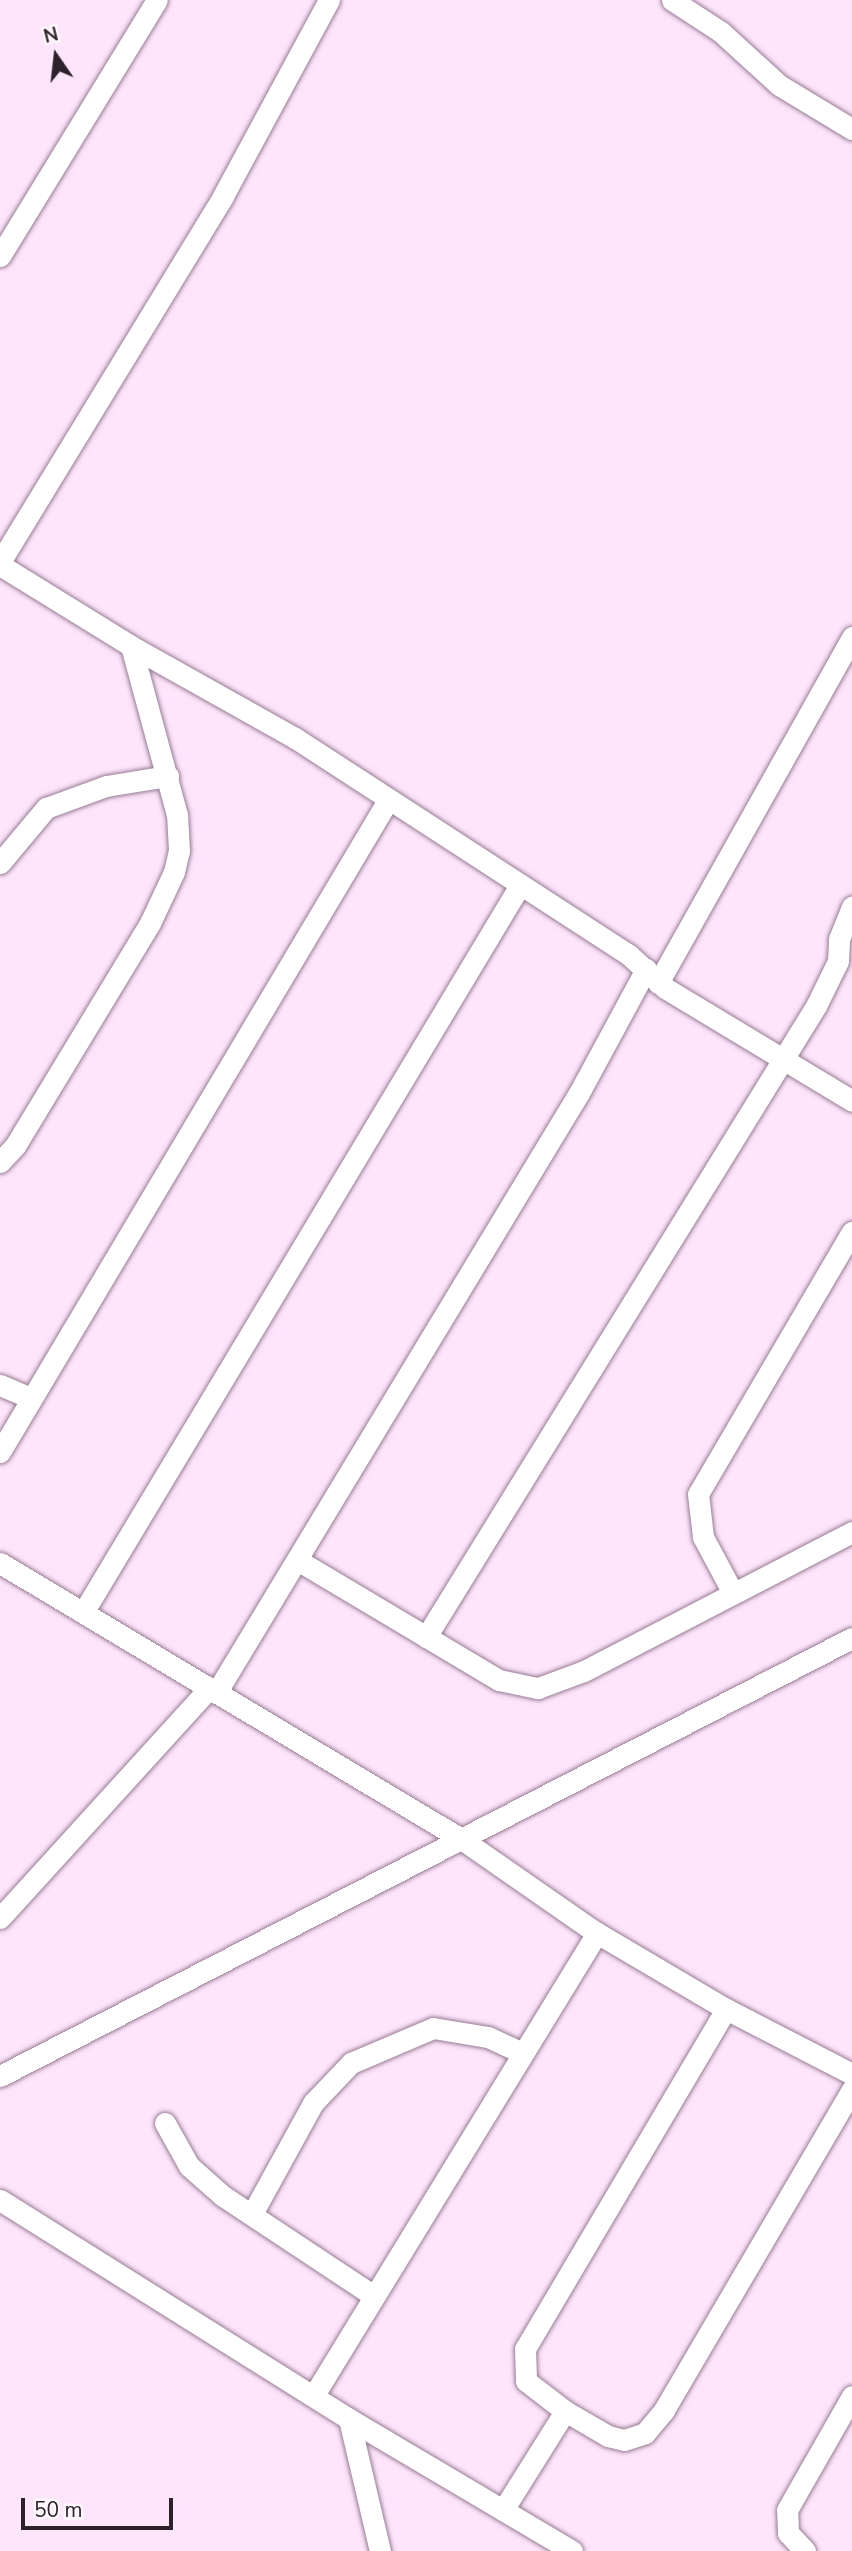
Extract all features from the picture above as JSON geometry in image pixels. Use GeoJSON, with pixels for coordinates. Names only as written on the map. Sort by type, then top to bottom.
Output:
{"type":"FeatureCollection","features":[{"type":"Feature","properties":{"kind":"street"},"geometry":{"type":"LineString","coordinates":[[0,256],[157,0]]}},
{"type":"Feature","properties":{"kind":"street"},"geometry":{"type":"LineString","coordinates":[[672,0],[721,32],[779,85],[852,129]]}},
{"type":"Feature","properties":{"kind":"street"},"geometry":{"type":"LineString","coordinates":[[325,2],[223,196],[1,559],[131,646],[295,738],[520,885],[652,976],[852,1101]]}},
{"type":"Feature","properties":{"kind":"street"},"geometry":{"type":"LineString","coordinates":[[0,1918],[213,1690],[299,1561],[606,1047],[652,976],[852,638]]}},
{"type":"Feature","properties":{"kind":"street"},"geometry":{"type":"LineString","coordinates":[[0,1162],[15,1146],[167,890],[179,851],[168,776],[131,646]]}},
{"type":"Feature","properties":{"kind":"street"},"geometry":{"type":"LineString","coordinates":[[0,863],[46,808],[106,786],[168,776]]}},
{"type":"Feature","properties":{"kind":"street"},"geometry":{"type":"LineString","coordinates":[[0,1452],[388,800]]}},
{"type":"Feature","properties":{"kind":"street"},"geometry":{"type":"LineString","coordinates":[[84,1611],[520,885]]}},
{"type":"Feature","properties":{"kind":"street"},"geometry":{"type":"LineString","coordinates":[[426,1637],[830,981],[852,907]]}},
{"type":"Feature","properties":{"kind":"street"},"geometry":{"type":"LineString","coordinates":[[733,1593],[703,1537],[698,1494],[852,1232]]}},
{"type":"Feature","properties":{"kind":"street"},"geometry":{"type":"LineString","coordinates":[[0,1385],[30,1398]]}},
{"type":"Feature","properties":{"kind":"street"},"geometry":{"type":"LineString","coordinates":[[299,1561],[499,1680],[523,1688],[537,1688],[584,1671],[852,1532]]}},
{"type":"Feature","properties":{"kind":"street"},"geometry":{"type":"LineString","coordinates":[[0,1563],[463,1840],[597,1933],[726,2009],[852,2074]]}},
{"type":"Feature","properties":{"kind":"street"},"geometry":{"type":"LineString","coordinates":[[0,2076],[852,1638]]}},
{"type":"Feature","properties":{"kind":"street"},"geometry":{"type":"LineString","coordinates":[[314,2395],[597,1933]]}},
{"type":"Feature","properties":{"kind":"street"},"geometry":{"type":"LineString","coordinates":[[726,2009],[525,2349],[526,2381],[565,2411],[608,2436],[624,2440],[645,2433],[664,2410],[852,2089]]}},
{"type":"Feature","properties":{"kind":"street"},"geometry":{"type":"LineString","coordinates":[[252,2214],[313,2103],[351,2063],[433,2028],[488,2037],[522,2053]]}},
{"type":"Feature","properties":{"kind":"street"},"geometry":{"type":"LineString","coordinates":[[165,2123],[188,2166],[223,2196],[374,2296]]}},
{"type":"Feature","properties":{"kind":"street"},"geometry":{"type":"LineString","coordinates":[[0,2200],[349,2419],[572,2551]]}},
{"type":"Feature","properties":{"kind":"street"},"geometry":{"type":"LineString","coordinates":[[805,2551],[788,2533],[787,2510],[852,2396]]}},
{"type":"Feature","properties":{"kind":"street"},"geometry":{"type":"LineString","coordinates":[[503,2510],[565,2411]]}},
{"type":"Feature","properties":{"kind":"street"},"geometry":{"type":"LineString","coordinates":[[349,2419],[380,2551]]}}]}
